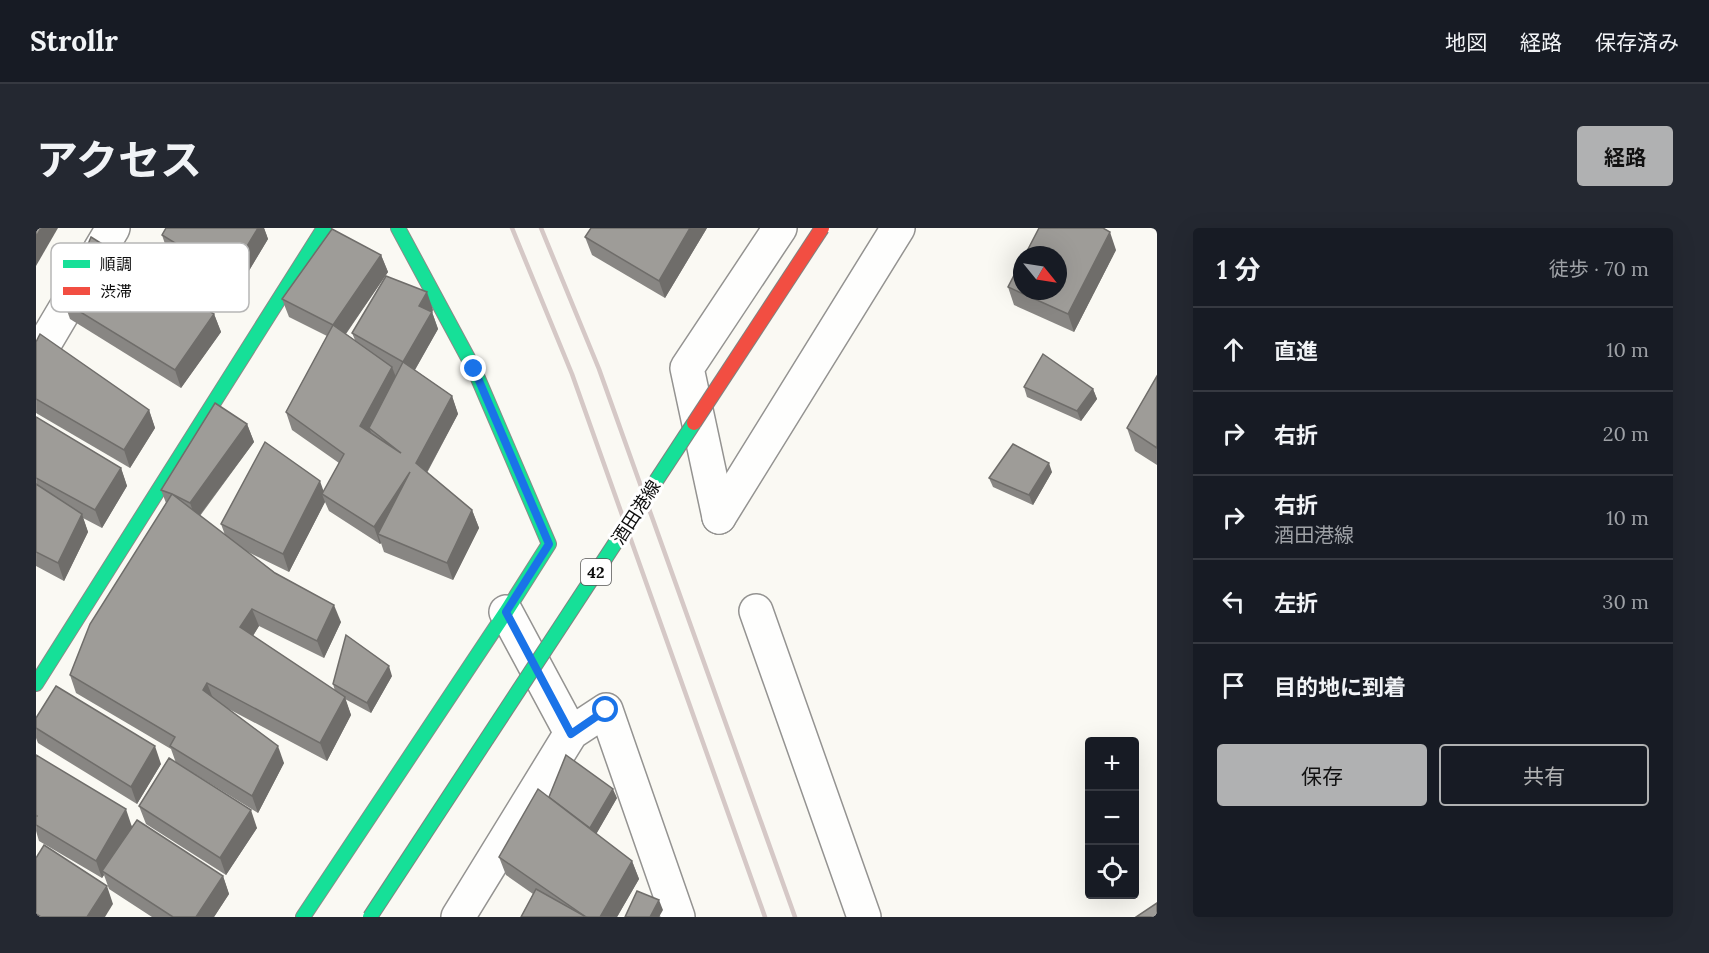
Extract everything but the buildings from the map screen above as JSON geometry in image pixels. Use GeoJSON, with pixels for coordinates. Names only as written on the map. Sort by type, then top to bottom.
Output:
{"type":"FeatureCollection","features":[{"type":"Feature","properties":{"kind":"street"},"geometry":{"type":"LineString","coordinates":[[104,243],[113,228]]}},
{"type":"Feature","properties":{"kind":"street"},"geometry":{"type":"LineString","coordinates":[[36,684],[324,228]]}},
{"type":"Feature","properties":{"kind":"street"},"geometry":{"type":"LineString","coordinates":[[303,917],[549,544],[474,369],[398,228]]}},
{"type":"Feature","properties":{"kind":"street"},"geometry":{"type":"LineString","coordinates":[[780,228],[687,368],[719,517],[898,228]]}},
{"type":"Feature","properties":{"kind":"street","name":"酒田港線"},"geometry":{"type":"LineString","coordinates":[[370,917],[822,228]]}},
{"type":"Feature","properties":{"kind":"street"},"geometry":{"type":"LineString","coordinates":[[36,358],[63,312]]}},
{"type":"Feature","properties":{"kind":"street"},"geometry":{"type":"LineString","coordinates":[[756,611],[864,917]]}},
{"type":"Feature","properties":{"kind":"street"},"geometry":{"type":"LineString","coordinates":[[506,612],[571,734]]}},
{"type":"Feature","properties":{"kind":"street"},"geometry":{"type":"LineString","coordinates":[[458,917],[571,734],[606,710],[678,917]]}},
{"type":"Feature","properties":{"kind":"railway"},"geometry":{"type":"LineString","coordinates":[[512,228],[572,374],[765,917]]}},
{"type":"Feature","properties":{"kind":"railway"},"geometry":{"type":"LineString","coordinates":[[541,228],[599,369],[795,917]]}},
{"type":"Feature","properties":{"kind":"traffic: fast"},"geometry":{"type":"LineString","coordinates":[[36,684],[324,228]]}},
{"type":"Feature","properties":{"kind":"traffic: fast"},"geometry":{"type":"LineString","coordinates":[[303,917],[549,544],[474,369],[398,228]]}},
{"type":"Feature","properties":{"kind":"traffic: fast"},"geometry":{"type":"LineString","coordinates":[[370,917],[694,423]]}},
{"type":"Feature","properties":{"kind":"traffic: jam"},"geometry":{"type":"LineString","coordinates":[[694,423],[822,228]]}},
{"type":"Feature","properties":{"kind":"route"},"geometry":{"type":"LineString","coordinates":[[474,369],[549,544],[506,612],[571,734],[606,710]]}}]}
